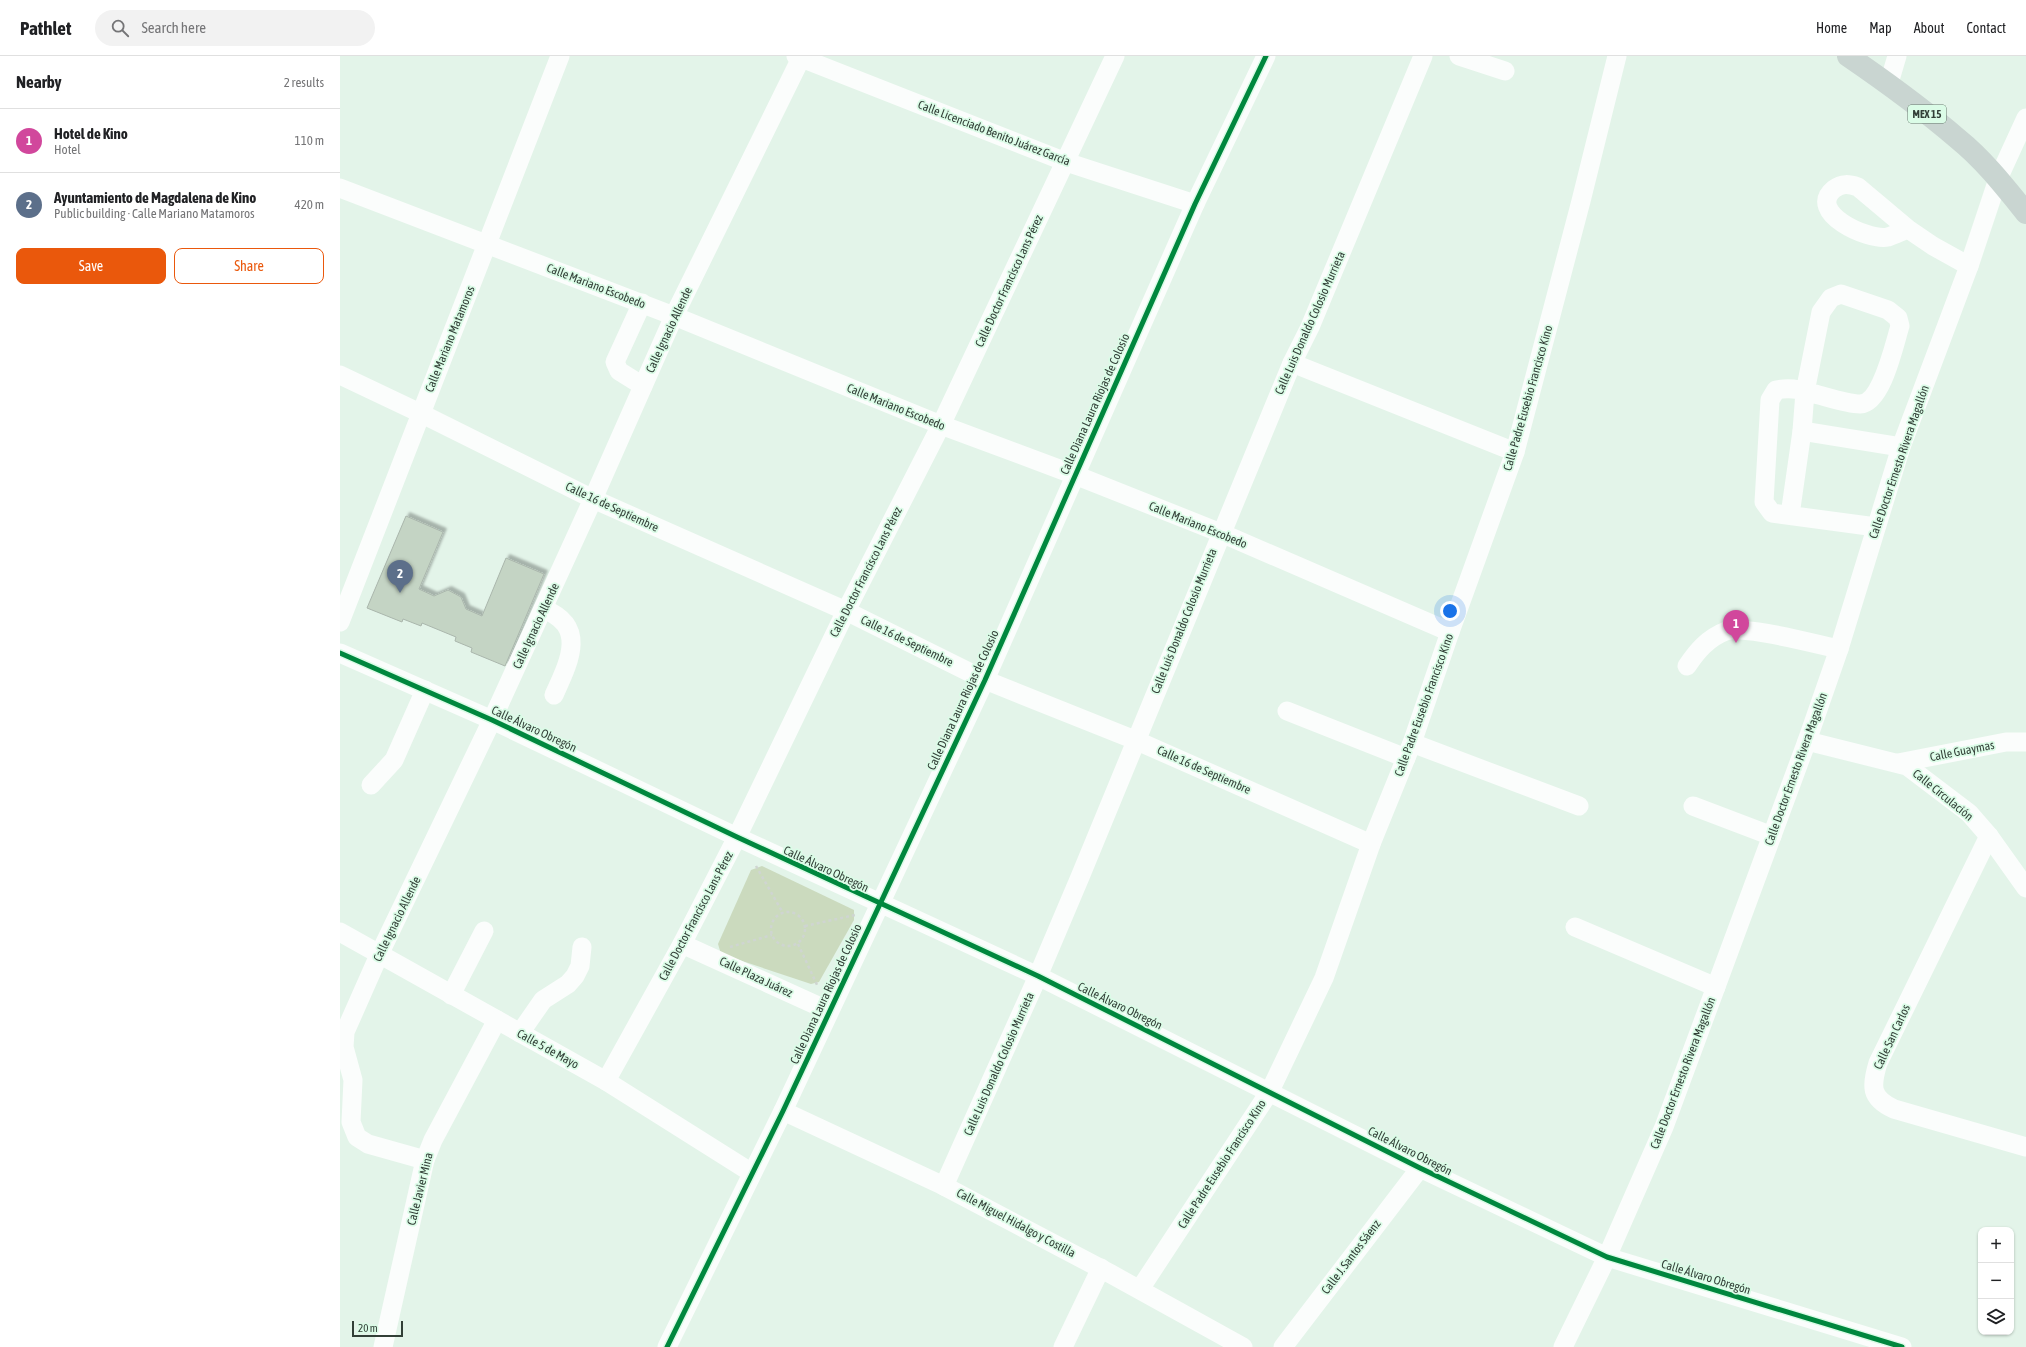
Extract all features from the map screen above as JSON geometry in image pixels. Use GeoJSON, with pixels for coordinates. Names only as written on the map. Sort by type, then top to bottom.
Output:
{"type":"FeatureCollection","features":[{"type":"Feature","properties":{"kind":"main road","name":"MEX 15"},"geometry":{"type":"LineString","coordinates":[[1848,56],[1889,83],[1959,139],[1998,179],[2026,213]]}},
{"type":"Feature","properties":{"kind":"street","name":"Calle Mariano Matamoros"},"geometry":{"type":"LineString","coordinates":[[340,622],[420,413],[489,245],[560,56]]}},
{"type":"Feature","properties":{"kind":"street","name":"Calle Doctor Francisco Lans Pérez"},"geometry":{"type":"LineString","coordinates":[[606,1081],[682,944],[737,838],[846,611],[941,425],[1115,56]]}},
{"type":"Feature","properties":{"kind":"street","name":"Calle Diana Laura Riojas de Colosio"},"geometry":{"type":"LineString","coordinates":[[667,1347],[783,1111],[985,680],[1194,204],[1266,56]]}},
{"type":"Feature","properties":{"kind":"street","name":"Calle Luis Donaldo Colosio Murrieta"},"geometry":{"type":"LineString","coordinates":[[944,1186],[1038,976],[1292,363],[1310,327],[1423,56]]}},
{"type":"Feature","properties":{"kind":"street"},"geometry":{"type":"LineString","coordinates":[[1459,56],[1505,71]]}},
{"type":"Feature","properties":{"kind":"street","name":"Calle Padre Eusebio Francisco Kino"},"geometry":{"type":"LineString","coordinates":[[1140,1289],[1270,1091],[1324,978],[1371,844],[1409,751],[1515,452],[1581,201],[1617,56]]}},
{"type":"Feature","properties":{"kind":"street"},"geometry":{"type":"LineString","coordinates":[[1889,83],[1897,56]]}},
{"type":"Feature","properties":{"kind":"street","name":"Calle Licenciado Benito Juárez García"},"geometry":{"type":"LineString","coordinates":[[800,57],[1066,162],[1194,204]]}},
{"type":"Feature","properties":{"kind":"street","name":"Calle Ignacio Allende"},"geometry":{"type":"LineString","coordinates":[[425,1160],[362,1142],[354,1132],[350,1122],[353,1080],[342,1032],[492,720],[593,499],[674,316],[800,57]]}},
{"type":"Feature","properties":{"kind":"street","name":"Calle Doctor Ernesto Rivera Magallón"},"geometry":{"type":"LineString","coordinates":[[1563,1347],[1607,1257],[1664,1127],[1807,741],[1839,649],[1901,447],[1969,266],[1998,179],[2026,118]]}},
{"type":"Feature","properties":{"kind":"street","name":"Calle Mariano Escobedo"},"geometry":{"type":"LineString","coordinates":[[340,188],[642,303],[941,425],[1075,475],[1221,533],[1450,632]]}},
{"type":"Feature","properties":{"kind":"street"},"geometry":{"type":"LineString","coordinates":[[1908,229],[1933,246],[1969,266]]}},
{"type":"Feature","properties":{"kind":"street"},"geometry":{"type":"LineString","coordinates":[[1790,515],[1802,432],[1805,392],[1821,312],[1831,298],[1841,294],[1888,310],[1898,318],[1900,326],[1879,388],[1869,401],[1859,404],[1805,392],[1789,387],[1776,390],[1770,400],[1764,502],[1772,512],[1790,515],[1876,527]]}},
{"type":"Feature","properties":{"kind":"street"},"geometry":{"type":"LineString","coordinates":[[642,303],[615,362],[619,371],[643,386]]}},
{"type":"Feature","properties":{"kind":"street"},"geometry":{"type":"LineString","coordinates":[[1292,363],[1515,452]]}},
{"type":"Feature","properties":{"kind":"street","name":"Calle 16 de Septiembre"},"geometry":{"type":"LineString","coordinates":[[340,375],[593,499],[846,611],[985,680],[1135,740],[1371,844]]}},
{"type":"Feature","properties":{"kind":"street"},"geometry":{"type":"LineString","coordinates":[[1802,432],[1901,447]]}},
{"type":"Feature","properties":{"kind":"street"},"geometry":{"type":"LineString","coordinates":[[543,609],[555,614],[565,623],[571,635],[568,663],[554,695]]}},
{"type":"Feature","properties":{"kind":"street"},"geometry":{"type":"LineString","coordinates":[[1688,666],[1700,647],[1726,631],[1743,630],[1839,649]]}},
{"type":"Feature","properties":{"kind":"street","name":"Calle Álvaro Obregón"},"geometry":{"type":"LineString","coordinates":[[340,653],[492,720],[737,838],[1038,976],[1270,1091],[1420,1168],[1607,1257],[1902,1347]]}},
{"type":"Feature","properties":{"kind":"street"},"geometry":{"type":"LineString","coordinates":[[371,785],[394,760],[425,690]]}},
{"type":"Feature","properties":{"kind":"street"},"geometry":{"type":"LineString","coordinates":[[1287,711],[1579,806]]}},
{"type":"Feature","properties":{"kind":"street","name":"Calle Circulación"},"geometry":{"type":"LineString","coordinates":[[1807,741],[1907,766],[1969,813],[1990,836],[2024,882]]}},
{"type":"Feature","properties":{"kind":"street","name":"Calle Guaymas"},"geometry":{"type":"LineString","coordinates":[[1898,763],[2006,742],[2026,742]]}},
{"type":"Feature","properties":{"kind":"street"},"geometry":{"type":"LineString","coordinates":[[1694,806],[1772,836]]}},
{"type":"Feature","properties":{"kind":"street","name":"Calle San Carlos"},"geometry":{"type":"LineString","coordinates":[[1990,836],[1878,1063],[1873,1080],[1875,1095],[1883,1104],[1894,1109],[2026,1146]]}},
{"type":"Feature","properties":{"kind":"street"},"geometry":{"type":"LineString","coordinates":[[1575,927],[1716,987]]}},
{"type":"Feature","properties":{"kind":"street"},"geometry":{"type":"LineString","coordinates":[[451,995],[484,931]]}},
{"type":"Feature","properties":{"kind":"street","name":"Calle 5 de Mayo"},"geometry":{"type":"LineString","coordinates":[[340,932],[606,1081],[752,1173]]}},
{"type":"Feature","properties":{"kind":"street","name":"Calle Plaza Juárez"},"geometry":{"type":"LineString","coordinates":[[682,944],[829,1011]]}},
{"type":"Feature","properties":{"kind":"street"},"geometry":{"type":"LineString","coordinates":[[520,1033],[543,1000],[568,984],[575,976],[580,966],[582,947]]}},
{"type":"Feature","properties":{"kind":"street","name":"Calle Javier Mina"},"geometry":{"type":"LineString","coordinates":[[383,1347],[425,1160],[433,1140],[497,1020]]}},
{"type":"Feature","properties":{"kind":"street","name":"Calle Miguel Hidalgo y Costilla"},"geometry":{"type":"LineString","coordinates":[[783,1111],[944,1186],[1140,1289],[1242,1347]]}},
{"type":"Feature","properties":{"kind":"street","name":"Calle J. Santos Sáenz"},"geometry":{"type":"LineString","coordinates":[[1283,1347],[1420,1168]]}},
{"type":"Feature","properties":{"kind":"street"},"geometry":{"type":"LineString","coordinates":[[1063,1347],[1101,1268]]}},
{"type":"Feature","properties":{"kind":"path"},"geometry":{"type":"LineString","coordinates":[[753,862],[783,912]]}},
{"type":"Feature","properties":{"kind":"path"},"geometry":{"type":"LineString","coordinates":[[805,926],[854,915],[879,904]]}},
{"type":"Feature","properties":{"kind":"path"},"geometry":{"type":"LineString","coordinates":[[783,912],[796,914],[801,917],[805,926],[805,934],[798,944],[785,946],[779,943],[772,935],[771,925],[783,912]]}},
{"type":"Feature","properties":{"kind":"path"},"geometry":{"type":"LineString","coordinates":[[798,944],[829,1011]]}},
{"type":"Feature","properties":{"kind":"green space"},"geometry":{"type":"Polygon","coordinates":[[[762,866],[854,910],[854,920],[819,982],[811,984],[721,954],[718,944],[751,870],[762,866]]]}},
{"type":"Feature","properties":{"kind":"building"},"geometry":{"type":"Polygon","coordinates":[[[406,516],[443,532],[419,589],[434,596],[448,590],[461,597],[466,609],[482,616],[506,558],[544,574],[505,666],[471,652],[472,648],[455,641],[456,637],[422,623],[421,626],[403,619],[402,622],[367,608],[406,516]]]}},
{"type":"Feature","properties":{"kind":"cycle path"},"geometry":{"type":"LineString","coordinates":[[667,1347],[783,1111],[985,680],[1195,204],[1266,56]]}},
{"type":"Feature","properties":{"kind":"cycle path"},"geometry":{"type":"LineString","coordinates":[[340,653],[492,720],[737,837],[1038,976],[1420,1168],[1607,1257],[1902,1347]]}},
{"type":"Feature","properties":{"kind":"place","name":"Ayuntamiento de Magdalena de Kino"},"geometry":{"type":"Point","coordinates":[400,593]}},
{"type":"Feature","properties":{"kind":"place","name":"Hotel de Kino"},"geometry":{"type":"Point","coordinates":[1736,643]}}]}
